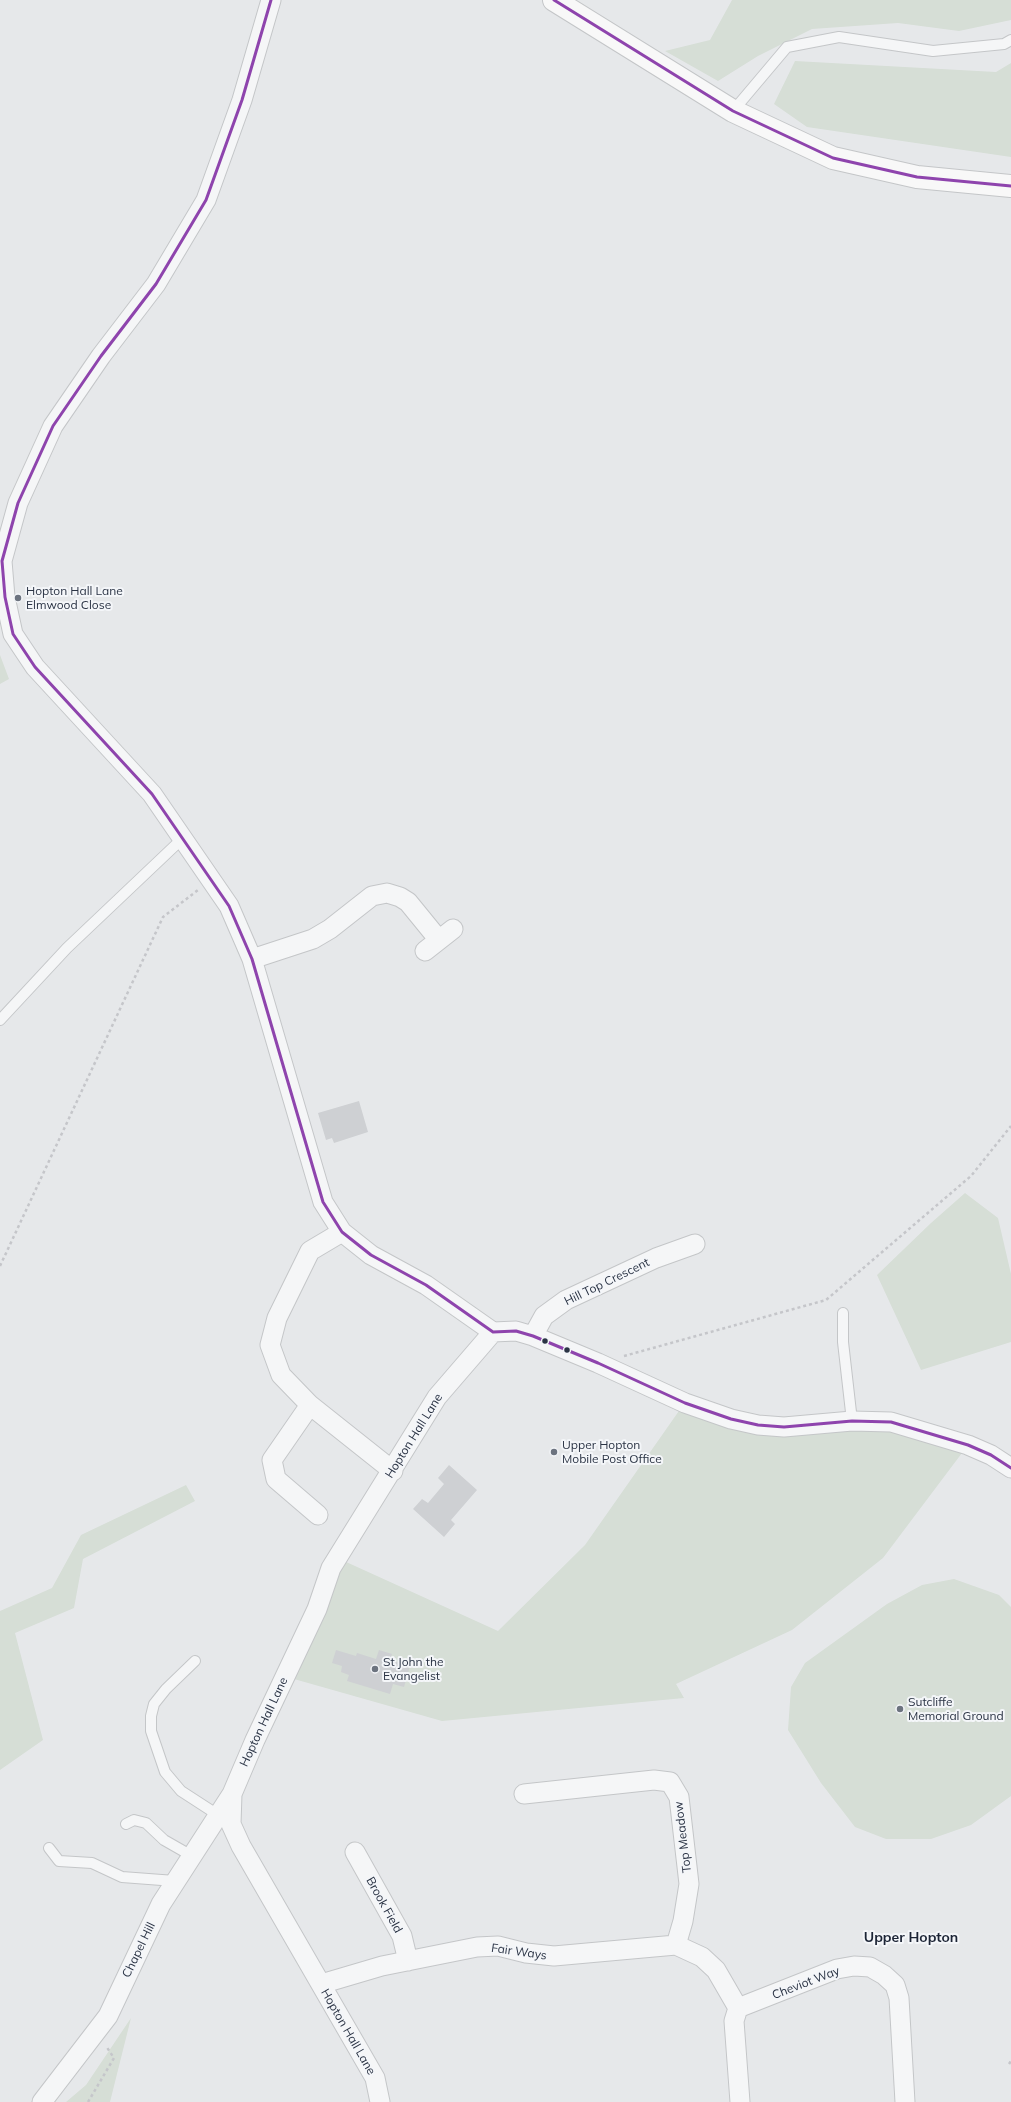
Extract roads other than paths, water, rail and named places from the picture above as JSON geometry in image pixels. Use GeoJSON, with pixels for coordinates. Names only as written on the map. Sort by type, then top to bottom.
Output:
{"type":"FeatureCollection","features":[{"type":"Feature","properties":{"kind":"main road"},"geometry":{"type":"LineString","coordinates":[[554,0],[733,111],[833,158],[917,177],[1011,186]]}},
{"type":"Feature","properties":{"kind":"street"},"geometry":{"type":"LineString","coordinates":[[271,0],[242,100],[206,200],[156,284],[101,356],[53,426],[18,503],[1,560],[5,597],[13,634],[35,668],[152,794],[229,906],[252,959],[324,1202],[342,1232],[371,1255],[426,1285],[493,1332],[516,1331],[533,1336],[598,1363],[685,1403],[731,1419],[758,1425],[784,1427],[852,1421],[891,1422],[932,1433],[991,1455],[1011,1468]]}},
{"type":"Feature","properties":{"kind":"street"},"geometry":{"type":"LineString","coordinates":[[252,959],[313,939],[330,929],[372,896],[387,893],[400,897],[408,902],[439,940]]}},
{"type":"Feature","properties":{"kind":"street"},"geometry":{"type":"LineString","coordinates":[[342,1232],[310,1251],[277,1318],[270,1345],[281,1375],[310,1405],[393,1471]]}},
{"type":"Feature","properties":{"kind":"street","name":"Hill Top Crescent"},"geometry":{"type":"LineString","coordinates":[[533,1336],[544,1316],[566,1300],[656,1258],[695,1244]]}},
{"type":"Feature","properties":{"kind":"street","name":"Hopton Hall Lane"},"geometry":{"type":"LineString","coordinates":[[380,2102],[375,2078],[241,1846],[231,1824],[232,1794],[254,1740],[317,1609],[332,1568],[438,1397],[493,1332]]}},
{"type":"Feature","properties":{"kind":"street"},"geometry":{"type":"LineString","coordinates":[[310,1405],[272,1460],[276,1479],[318,1515]]}},
{"type":"Feature","properties":{"kind":"street","name":"Top Meadow"},"geometry":{"type":"LineString","coordinates":[[524,1794],[654,1780],[670,1782],[679,1797],[688,1884],[683,1921],[676,1944]]}},
{"type":"Feature","properties":{"kind":"street","name":"Chapel Hill"},"geometry":{"type":"LineString","coordinates":[[42,2102],[108,2016],[161,1904],[232,1794]]}},
{"type":"Feature","properties":{"kind":"street","name":"Brook Field"},"geometry":{"type":"LineString","coordinates":[[355,1852],[402,1936],[408,1961]]}},
{"type":"Feature","properties":{"kind":"street"},"geometry":{"type":"LineString","coordinates":[[676,1944],[702,1957],[716,1970],[738,2008],[734,2021],[740,2102]]}},
{"type":"Feature","properties":{"kind":"street","name":"Fair Ways"},"geometry":{"type":"LineString","coordinates":[[321,1984],[382,1966],[477,1947],[498,1946],[526,1953],[554,1956],[676,1944]]}},
{"type":"Feature","properties":{"kind":"street","name":"Cheviot Way"},"geometry":{"type":"LineString","coordinates":[[738,2008],[837,1969],[854,1966],[870,1967],[884,1975],[894,1985],[899,1998],[905,2102]]}},
{"type":"Feature","properties":{"kind":"lane"},"geometry":{"type":"LineString","coordinates":[[733,111],[787,47],[839,37],[933,51],[1004,44],[1011,40]]}},
{"type":"Feature","properties":{"kind":"lane"},"geometry":{"type":"LineString","coordinates":[[0,1020],[67,948],[183,838]]}},
{"type":"Feature","properties":{"kind":"lane"},"geometry":{"type":"LineString","coordinates":[[844,1313],[843,1342],[852,1421]]}},
{"type":"Feature","properties":{"kind":"lane"},"geometry":{"type":"LineString","coordinates":[[196,1661],[166,1688],[154,1704],[151,1716],[151,1731],[165,1772],[181,1791],[218,1815]]}},
{"type":"Feature","properties":{"kind":"lane"},"geometry":{"type":"LineString","coordinates":[[126,1824],[134,1820],[146,1823],[164,1840],[192,1856]]}},
{"type":"Feature","properties":{"kind":"lane"},"geometry":{"type":"LineString","coordinates":[[49,1848],[59,1861],[92,1863],[122,1877],[176,1881]]}},
{"type":"Feature","properties":{"kind":"place","name":"Hopton Hall Lane Elmwood Close"},"geometry":{"type":"Point","coordinates":[18,598]}},
{"type":"Feature","properties":{"kind":"place","name":"Upper Hopton Mobile Post Office"},"geometry":{"type":"Point","coordinates":[554,1452]}},
{"type":"Feature","properties":{"kind":"place","name":"St John the Evangelist"},"geometry":{"type":"Point","coordinates":[375,1669]}},
{"type":"Feature","properties":{"kind":"place","name":"Sutcliffe Memorial Ground"},"geometry":{"type":"Point","coordinates":[900,1709]}},
{"type":"Feature","properties":{"kind":"district","name":"Upper Hopton"},"geometry":{"type":"Point","coordinates":[911,1938]}}]}
